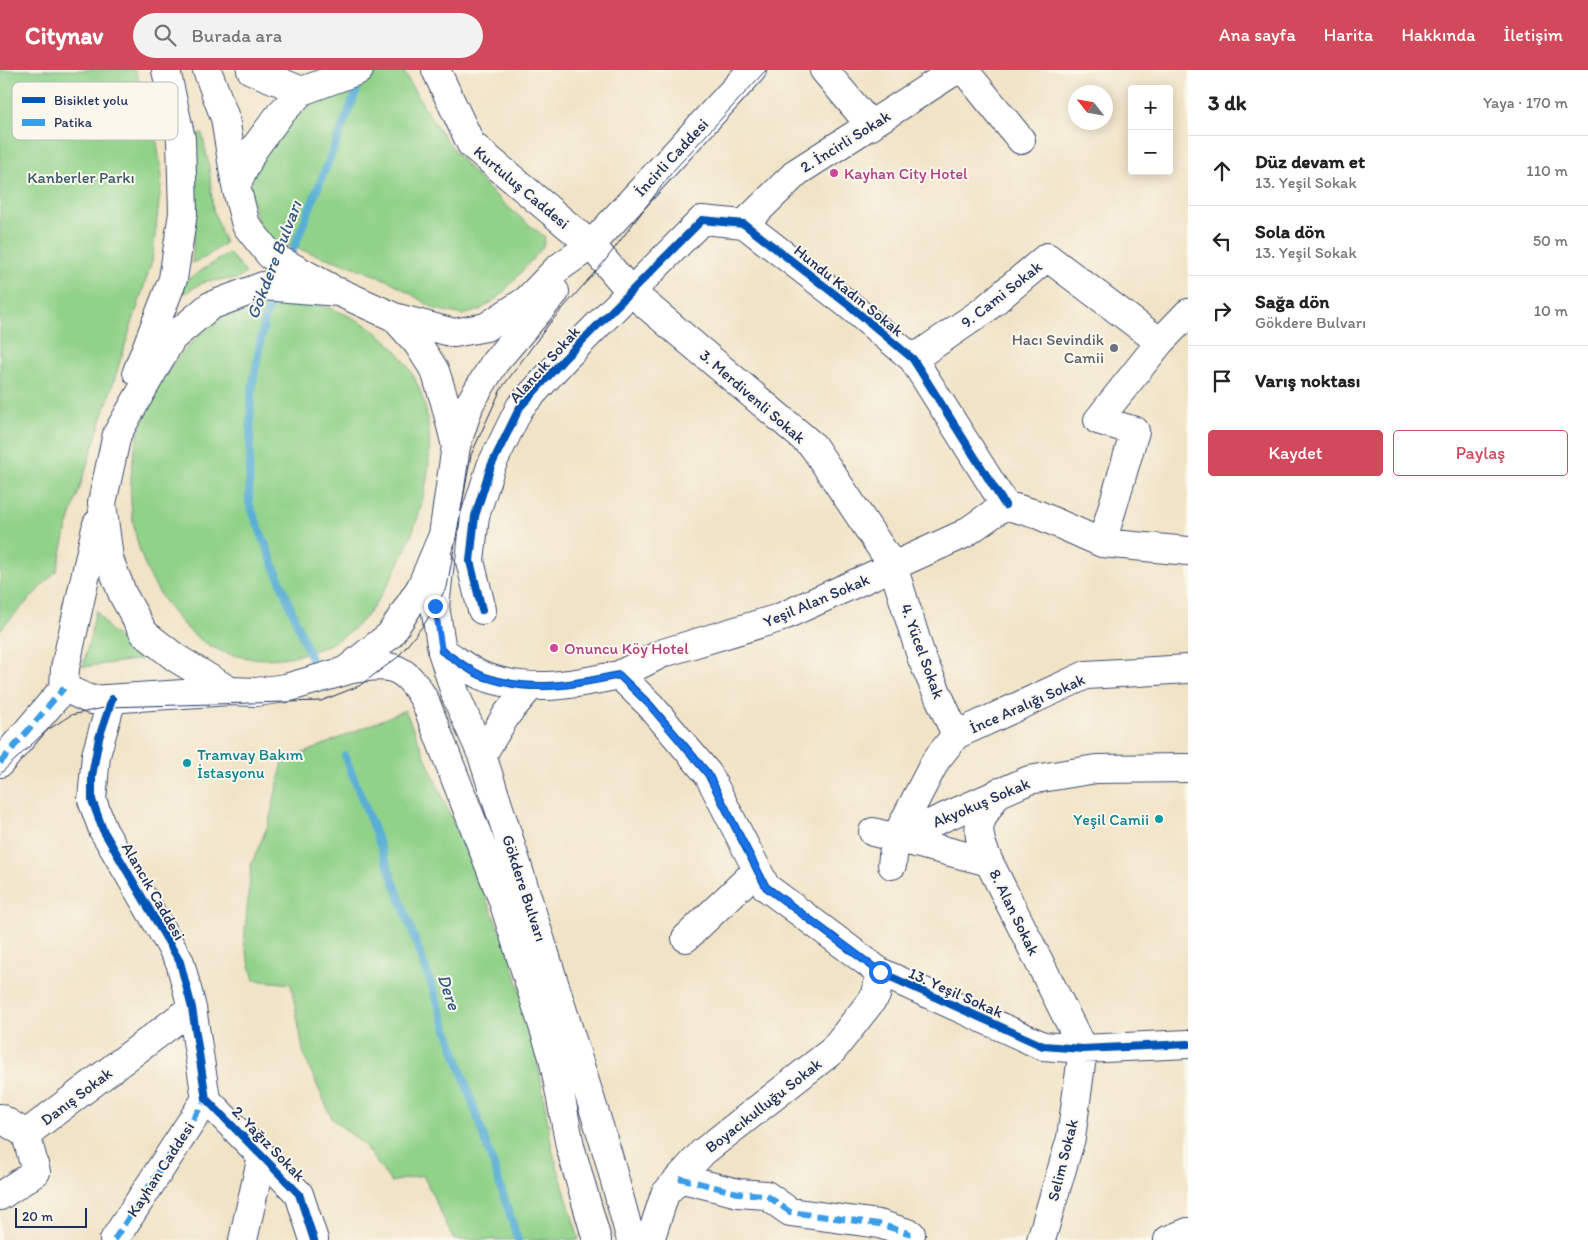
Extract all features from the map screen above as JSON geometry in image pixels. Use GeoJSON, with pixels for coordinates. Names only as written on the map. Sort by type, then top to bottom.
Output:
{"type":"FeatureCollection","features":[{"type":"Feature","properties":{"kind":"street"},"geometry":{"type":"LineString","coordinates":[[207,70],[225,118],[236,186],[246,225],[270,255],[339,292],[394,317],[454,333],[486,327],[527,300],[557,269],[590,245]]}},
{"type":"Feature","properties":{"kind":"street"},"geometry":{"type":"LineString","coordinates":[[251,70],[302,91]]}},
{"type":"Feature","properties":{"kind":"street"},"geometry":{"type":"LineString","coordinates":[[236,186],[253,150],[280,114],[302,91],[360,70]]}},
{"type":"Feature","properties":{"kind":"street","name":"Kurtuluş Caddesi"},"geometry":{"type":"LineString","coordinates":[[436,70],[471,144],[590,245]]}},
{"type":"Feature","properties":{"kind":"street","name":"İncirli Caddesi"},"geometry":{"type":"LineString","coordinates":[[590,245],[752,70]]}},
{"type":"Feature","properties":{"kind":"street"},"geometry":{"type":"LineString","coordinates":[[824,70],[871,126]]}},
{"type":"Feature","properties":{"kind":"street","name":"2. İncirli Sokak"},"geometry":{"type":"LineString","coordinates":[[744,224],[797,172],[956,70]]}},
{"type":"Feature","properties":{"kind":"street"},"geometry":{"type":"LineString","coordinates":[[964,70],[1020,140]]}},
{"type":"Feature","properties":{"kind":"street"},"geometry":{"type":"LineString","coordinates":[[0,763],[64,688],[65,668],[117,434],[131,389],[173,279],[183,213],[178,129]]}},
{"type":"Feature","properties":{"kind":"street"},"geometry":{"type":"LineString","coordinates":[[631,292],[702,220],[744,224]]}},
{"type":"Feature","properties":{"kind":"street","name":"Hundu Kadın Sokak"},"geometry":{"type":"LineString","coordinates":[[744,224],[850,306],[912,359],[1005,505]]}},
{"type":"Feature","properties":{"kind":"street"},"geometry":{"type":"LineString","coordinates":[[346,670],[390,635],[421,587],[443,535],[456,446],[470,403],[495,362],[578,266],[590,245]]}},
{"type":"Feature","properties":{"kind":"street","name":"3. Merdivenli Sokak"},"geometry":{"type":"LineString","coordinates":[[590,245],[631,292],[813,446],[893,566]]}},
{"type":"Feature","properties":{"kind":"street","name":"9. Cami Sokak"},"geometry":{"type":"LineString","coordinates":[[912,359],[982,311],[1048,257],[1160,342]]}},
{"type":"Feature","properties":{"kind":"street"},"geometry":{"type":"LineString","coordinates":[[117,434],[172,338],[210,306],[263,286],[339,292]]}},
{"type":"Feature","properties":{"kind":"street","name":"Alancık Sokak"},"geometry":{"type":"LineString","coordinates":[[482,610],[470,561],[475,516],[491,466],[520,407],[631,292]]}},
{"type":"Feature","properties":{"kind":"street"},"geometry":{"type":"LineString","coordinates":[[1102,543],[1135,431],[1098,420],[1160,342],[1188,313]]}},
{"type":"Feature","properties":{"kind":"street"},"geometry":{"type":"LineString","coordinates":[[394,317],[418,344],[434,371],[446,402],[456,446]]}},
{"type":"Feature","properties":{"kind":"street"},"geometry":{"type":"LineString","coordinates":[[102,504],[109,559],[123,595],[144,633],[176,658],[230,691]]}},
{"type":"Feature","properties":{"kind":"street"},"geometry":{"type":"LineString","coordinates":[[1005,505],[1039,515],[1102,543],[1188,551]]}},
{"type":"Feature","properties":{"kind":"street","name":"Yeşil Alan Sokak"},"geometry":{"type":"LineString","coordinates":[[619,675],[663,653],[779,618],[964,534],[1005,505]]}},
{"type":"Feature","properties":{"kind":"street","name":"Gökdere Bulvarı"},"geometry":{"type":"LineString","coordinates":[[443,535],[435,606],[442,651],[456,696],[482,755],[608,1155],[631,1240]]}},
{"type":"Feature","properties":{"kind":"street","name":"4. Yücel Sokak"},"geometry":{"type":"LineString","coordinates":[[893,566],[922,659],[956,735]]}},
{"type":"Feature","properties":{"kind":"street"},"geometry":{"type":"LineString","coordinates":[[442,651],[484,677],[529,688],[583,683],[619,675]]}},
{"type":"Feature","properties":{"kind":"street","name":"Gökdere Bulvarı"},"geometry":{"type":"LineString","coordinates":[[64,688],[92,700],[230,691],[256,692],[286,688],[346,670],[374,665],[395,667],[415,682],[425,701],[502,898],[547,1040],[570,1146],[597,1240]]}},
{"type":"Feature","properties":{"kind":"street","name":"İnce Aralığı Sokak"},"geometry":{"type":"LineString","coordinates":[[956,735],[1086,675],[1188,669]]}},
{"type":"Feature","properties":{"kind":"street","name":"13. Yeşil Sokak"},"geometry":{"type":"LineString","coordinates":[[619,675],[650,706],[708,774],[766,887],[880,972],[1043,1046],[1083,1049],[1188,1044]]}},
{"type":"Feature","properties":{"kind":"street"},"geometry":{"type":"LineString","coordinates":[[482,755],[507,714],[529,688]]}},
{"type":"Feature","properties":{"kind":"street","name":"Alancık Caddesi"},"geometry":{"type":"LineString","coordinates":[[112,699],[99,738],[92,776],[92,800],[103,830],[180,962],[192,1008],[206,1099]]}},
{"type":"Feature","properties":{"kind":"street","name":"Akyokuş Sokak"},"geometry":{"type":"LineString","coordinates":[[887,845],[936,760],[956,735]]}},
{"type":"Feature","properties":{"kind":"street","name":"Akyokuş Sokak"},"geometry":{"type":"LineString","coordinates":[[887,845],[999,792],[1029,780],[1096,769],[1188,768]]}},
{"type":"Feature","properties":{"kind":"street"},"geometry":{"type":"LineString","coordinates":[[989,862],[979,838],[982,816],[999,792]]}},
{"type":"Feature","properties":{"kind":"street","name":"8. Alan Sokak"},"geometry":{"type":"LineString","coordinates":[[887,845],[989,862],[1083,1049]]}},
{"type":"Feature","properties":{"kind":"street"},"geometry":{"type":"LineString","coordinates":[[686,938],[757,870]]}},
{"type":"Feature","properties":{"kind":"street","name":"Boyacıkulluğu Sokak"},"geometry":{"type":"LineString","coordinates":[[650,1240],[664,1194],[703,1152],[832,1051],[876,995],[880,972]]}},
{"type":"Feature","properties":{"kind":"street","name":"Danış Sokak"},"geometry":{"type":"LineString","coordinates":[[0,1196],[36,1172],[26,1134],[192,1008]]}},
{"type":"Feature","properties":{"kind":"street","name":"Selim Sokak"},"geometry":{"type":"LineString","coordinates":[[1041,1240],[1071,1138],[1083,1049]]}},
{"type":"Feature","properties":{"kind":"street","name":"2. Yağız Sokak"},"geometry":{"type":"LineString","coordinates":[[206,1099],[299,1194],[314,1240]]}},
{"type":"Feature","properties":{"kind":"street","name":"Kayhan Caddesi"},"geometry":{"type":"LineString","coordinates":[[114,1240],[206,1099]]}},
{"type":"Feature","properties":{"kind":"street"},"geometry":{"type":"LineString","coordinates":[[0,1118],[26,1134]]}},
{"type":"Feature","properties":{"kind":"street"},"geometry":{"type":"LineString","coordinates":[[243,1240],[262,1156]]}},
{"type":"Feature","properties":{"kind":"street"},"geometry":{"type":"LineString","coordinates":[[679,1178],[738,1193],[766,1195],[790,1212],[879,1224],[911,1234]]}},
{"type":"Feature","properties":{"kind":"street"},"geometry":{"type":"LineString","coordinates":[[1168,1240],[1188,1232]]}},
{"type":"Feature","properties":{"kind":"green space","name":"Kanberler Parkı"},"geometry":{"type":"Polygon","coordinates":[[[0,70],[135,70],[140,82],[12,82],[12,140],[157,140],[162,177],[152,261],[67,528],[57,570],[0,630],[0,70]]]}},
{"type":"Feature","properties":{"kind":"green space"},"geometry":{"type":"Polygon","coordinates":[[[378,70],[403,70],[432,120],[464,162],[500,200],[545,237],[543,247],[500,296],[480,310],[463,315],[435,309],[390,281],[354,267],[271,240],[258,225],[247,178],[307,101],[378,70]]]}},
{"type":"Feature","properties":{"kind":"green space"},"geometry":{"type":"Polygon","coordinates":[[[202,133],[209,166],[213,209],[225,243],[206,257],[192,263],[195,205],[193,135],[202,133]]]}},
{"type":"Feature","properties":{"kind":"green space"},"geometry":{"type":"Polygon","coordinates":[[[229,253],[246,273],[238,279],[206,281],[183,294],[185,281],[229,253]]]}},
{"type":"Feature","properties":{"kind":"green space"},"geometry":{"type":"Polygon","coordinates":[[[292,299],[339,311],[376,332],[402,358],[420,391],[429,427],[428,467],[420,510],[404,553],[382,594],[361,622],[340,639],[311,652],[279,658],[248,658],[223,652],[194,635],[165,602],[148,572],[137,540],[131,507],[131,474],[137,441],[147,409],[163,379],[191,343],[208,327],[239,308],[261,301],[292,299]]]}},
{"type":"Feature","properties":{"kind":"green space"},"geometry":{"type":"Polygon","coordinates":[[[96,610],[109,629],[142,659],[83,667],[96,610]]]}},
{"type":"Feature","properties":{"kind":"green space"},"geometry":{"type":"Polygon","coordinates":[[[405,710],[507,947],[534,1038],[552,1149],[579,1240],[454,1240],[423,1175],[391,1182],[363,1144],[332,1119],[304,1055],[291,984],[254,980],[244,943],[251,865],[268,825],[283,762],[405,710]]]}},
{"type":"Feature","properties":{"kind":"waterway","name":"Gökdere Bulvarı"},"geometry":{"type":"LineString","coordinates":[[289,260],[357,90],[354,78]]}},
{"type":"Feature","properties":{"kind":"waterway","name":"Gökdere Bulvarı"},"geometry":{"type":"LineString","coordinates":[[276,291],[265,318],[251,393],[249,503],[314,666]]}},
{"type":"Feature","properties":{"kind":"waterway","name":"Dere"},"geometry":{"type":"LineString","coordinates":[[345,756],[436,996],[518,1240]]}},
{"type":"Feature","properties":{"kind":"tram line"},"geometry":{"type":"LineString","coordinates":[[0,774],[46,731],[71,715],[108,707],[321,701],[359,686],[398,657],[425,623],[447,587],[471,455],[501,389],[549,324],[604,262],[673,171],[766,70]]}},
{"type":"Feature","properties":{"kind":"marked path"},"geometry":{"type":"LineString","coordinates":[[0,763],[64,688]]}},
{"type":"Feature","properties":{"kind":"marked path"},"geometry":{"type":"LineString","coordinates":[[114,1240],[206,1099]]}},
{"type":"Feature","properties":{"kind":"marked path"},"geometry":{"type":"LineString","coordinates":[[679,1178],[738,1193],[766,1195],[790,1212],[879,1224],[911,1234]]}},
{"type":"Feature","properties":{"kind":"cycle path"},"geometry":{"type":"LineString","coordinates":[[482,610],[470,561],[475,516],[491,466],[520,407],[564,359],[702,220],[744,224],[850,306],[913,359],[1005,505]]}},
{"type":"Feature","properties":{"kind":"cycle path"},"geometry":{"type":"LineString","coordinates":[[442,651],[479,675],[519,685],[552,686],[619,675],[650,705],[708,774],[766,887],[880,972],[1043,1046],[1083,1049],[1188,1044]]}},
{"type":"Feature","properties":{"kind":"cycle path"},"geometry":{"type":"LineString","coordinates":[[112,699],[99,738],[92,776],[92,800],[103,830],[180,962],[192,1008],[206,1099],[299,1194],[314,1240]]}},
{"type":"Feature","properties":{"kind":"place","name":"Kayhan City Hotel"},"geometry":{"type":"Point","coordinates":[834,173]}},
{"type":"Feature","properties":{"kind":"place","name":"Hacı Sevindik Camii"},"geometry":{"type":"Point","coordinates":[1114,348]}},
{"type":"Feature","properties":{"kind":"place","name":"Onuncu Köy Hotel"},"geometry":{"type":"Point","coordinates":[554,648]}},
{"type":"Feature","properties":{"kind":"place","name":"Tramvay Bakım İstasyonu"},"geometry":{"type":"Point","coordinates":[187,763]}},
{"type":"Feature","properties":{"kind":"place","name":"Yeşil Camii"},"geometry":{"type":"Point","coordinates":[1159,819]}},
{"type":"Feature","properties":{"kind":"route"},"geometry":{"type":"LineString","coordinates":[[435,606],[442,651],[484,677],[529,688],[583,683],[619,675],[650,706],[708,774],[766,887],[880,972]]}}]}
